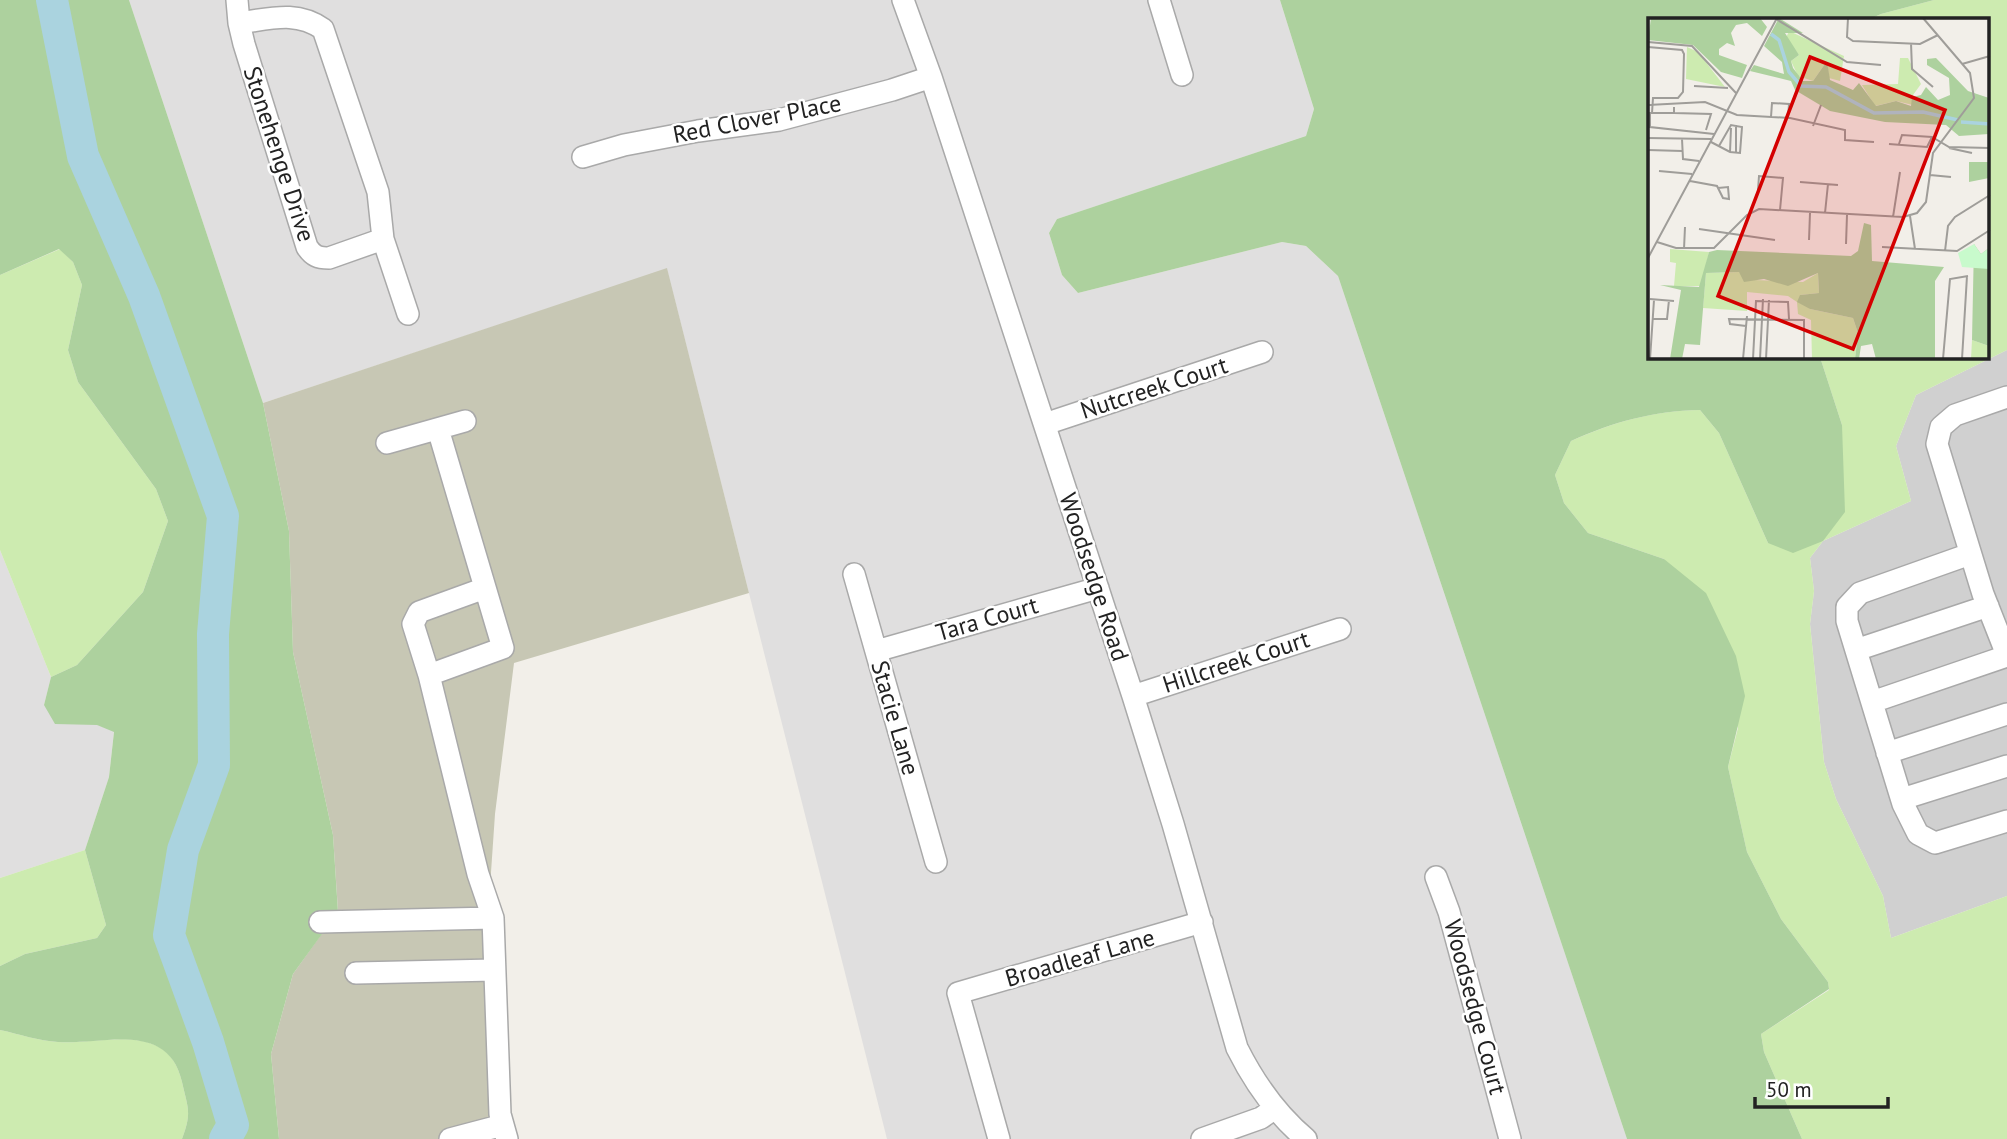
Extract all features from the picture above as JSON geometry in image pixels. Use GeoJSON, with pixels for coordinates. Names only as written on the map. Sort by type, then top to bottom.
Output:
{"type":"FeatureCollection","features":[{"type":"Feature","properties":{"kind":"street","name":"Stonehenge Drive"},"geometry":{"type":"LineString","coordinates":[[237,0],[239,23],[307,247],[312,254],[328,258],[383,239]]}},
{"type":"Feature","properties":{"kind":"street","name":"Woodsedge Road"},"geometry":{"type":"LineString","coordinates":[[904,0],[1133,696],[1202,922],[1237,1048],[1252,1079],[1275,1108],[1306,1139]]}},
{"type":"Feature","properties":{"kind":"street"},"geometry":{"type":"LineString","coordinates":[[1159,0],[1182,75]]}},
{"type":"Feature","properties":{"kind":"street"},"geometry":{"type":"LineString","coordinates":[[239,23],[295,16],[310,20],[323,29],[378,192],[383,239],[408,314]]}},
{"type":"Feature","properties":{"kind":"street","name":"Red Clover Place"},"geometry":{"type":"LineString","coordinates":[[583,157],[624,145],[698,131],[779,120],[931,77]]}},
{"type":"Feature","properties":{"kind":"street","name":"Nutcreek Court"},"geometry":{"type":"LineString","coordinates":[[1045,424],[1262,352]]}},
{"type":"Feature","properties":{"kind":"street"},"geometry":{"type":"LineString","coordinates":[[1872,702],[2007,656],[1970,554],[1937,444],[1941,427],[1955,415],[2007,397]]}},
{"type":"Feature","properties":{"kind":"street"},"geometry":{"type":"LineString","coordinates":[[387,443],[465,421]]}},
{"type":"Feature","properties":{"kind":"street"},"geometry":{"type":"LineString","coordinates":[[429,675],[503,648],[438,429]]}},
{"type":"Feature","properties":{"kind":"street"},"geometry":{"type":"LineString","coordinates":[[1970,554],[1860,593],[1847,607],[1847,621],[1902,799],[1918,834],[1935,843],[2007,821]]}},
{"type":"Feature","properties":{"kind":"street","name":"Stacie Lane"},"geometry":{"type":"LineString","coordinates":[[853,575],[936,862]]}},
{"type":"Feature","properties":{"kind":"street"},"geometry":{"type":"LineString","coordinates":[[450,1139],[505,1132],[500,1114],[493,918],[478,874],[429,675],[413,624],[419,612],[485,588]]}},
{"type":"Feature","properties":{"kind":"street","name":"Tara Court"},"geometry":{"type":"LineString","coordinates":[[876,651],[1098,588]]}},
{"type":"Feature","properties":{"kind":"street"},"geometry":{"type":"LineString","coordinates":[[1856,650],[1988,606]]}},
{"type":"Feature","properties":{"kind":"street","name":"Hillcreek Court"},"geometry":{"type":"LineString","coordinates":[[1133,696],[1339,629]]}},
{"type":"Feature","properties":{"kind":"street"},"geometry":{"type":"LineString","coordinates":[[1887,753],[2007,714]]}},
{"type":"Feature","properties":{"kind":"street"},"geometry":{"type":"LineString","coordinates":[[1902,799],[2007,766]]}},
{"type":"Feature","properties":{"kind":"street","name":"Woodsedge Court"},"geometry":{"type":"LineString","coordinates":[[1436,877],[1453,925],[1510,1139]]}},
{"type":"Feature","properties":{"kind":"street"},"geometry":{"type":"LineString","coordinates":[[320,922],[493,918]]}},
{"type":"Feature","properties":{"kind":"street","name":"Broadleaf Lane"},"geometry":{"type":"LineString","coordinates":[[999,1139],[958,993],[1202,922]]}},
{"type":"Feature","properties":{"kind":"street"},"geometry":{"type":"LineString","coordinates":[[356,973],[494,970]]}},
{"type":"Feature","properties":{"kind":"street"},"geometry":{"type":"LineString","coordinates":[[1202,1139],[1261,1118],[1275,1108]]}},
{"type":"Feature","properties":{"kind":"shaded area"},"geometry":{"type":"Polygon","coordinates":[[[129,0],[1280,0],[1314,109],[1306,136],[1057,219],[1049,233],[1062,275],[1078,293],[1282,242],[1306,246],[1338,276],[1627,1139],[887,1139],[667,269],[263,403],[129,0]]]}},
{"type":"Feature","properties":{"kind":"shaded area"},"geometry":{"type":"Polygon","coordinates":[[[667,268],[749,593],[514,663],[495,814],[486,945],[503,1139],[279,1139],[271,1054],[293,974],[338,911],[333,835],[293,652],[289,531],[263,403],[667,268]]]}},
{"type":"Feature","properties":{"kind":"shaded area"},"geometry":{"type":"Polygon","coordinates":[[[2007,350],[2007,896],[1891,938],[1883,896],[1836,799],[1824,762],[1810,624],[1814,591],[1810,558],[1823,541],[1911,501],[1896,446],[1916,395],[2007,350]]]}},
{"type":"Feature","properties":{"kind":"shaded area"},"geometry":{"type":"Polygon","coordinates":[[[0,550],[51,677],[44,705],[114,731],[109,777],[85,850],[0,878],[0,550]]]}},
{"type":"Feature","properties":{"kind":"green space"},"geometry":{"type":"Polygon","coordinates":[[[0,0],[129,0],[263,403],[289,531],[293,652],[333,835],[338,912],[293,974],[271,1054],[279,1139],[182,1139],[188,1110],[182,1082],[174,1063],[163,1050],[148,1043],[132,1040],[58,1042],[0,1030],[0,966],[25,954],[97,938],[106,925],[85,850],[109,777],[114,732],[97,725],[55,724],[44,705],[51,677],[77,665],[143,592],[168,521],[156,489],[78,382],[68,350],[82,285],[73,262],[59,249],[0,275],[0,0]]]}},
{"type":"Feature","properties":{"kind":"green space"},"geometry":{"type":"Polygon","coordinates":[[[1280,0],[1934,0],[1872,18],[1648,18],[1648,359],[1821,359],[1842,425],[1845,512],[1823,541],[1793,553],[1768,543],[1719,433],[1700,410],[1634,419],[1571,441],[1555,475],[1564,503],[1588,533],[1664,559],[1706,593],[1736,656],[1745,696],[1728,767],[1747,852],[1781,919],[1828,982],[1829,989],[1761,1034],[1764,1052],[1802,1139],[1627,1139],[1338,276],[1306,246],[1282,242],[1078,293],[1062,275],[1049,233],[1057,219],[1306,136],[1314,109],[1280,0]]]}},
{"type":"Feature","properties":{"kind":"green space"},"geometry":{"type":"Polygon","coordinates":[[[1934,0],[2007,0],[2007,350],[1990,358],[1990,18],[1872,18],[1934,0]]]}},
{"type":"Feature","properties":{"kind":"green space"},"geometry":{"type":"Polygon","coordinates":[[[60,249],[73,262],[82,285],[68,350],[78,382],[156,489],[168,521],[143,592],[77,665],[51,677],[0,550],[0,275],[60,249]]]}},
{"type":"Feature","properties":{"kind":"green space"},"geometry":{"type":"Polygon","coordinates":[[[1821,359],[1989,359],[1916,395],[1896,446],[1911,501],[1823,541],[1810,558],[1814,591],[1810,624],[1824,762],[1836,799],[1883,896],[1891,938],[2007,896],[2007,1139],[1802,1139],[1764,1052],[1761,1034],[1829,990],[1828,982],[1781,919],[1747,852],[1728,767],[1738,728],[1664,559],[1588,533],[1564,503],[1555,475],[1571,441],[1634,419],[1700,410],[1719,433],[1768,543],[1842,425],[1821,359]]]}},
{"type":"Feature","properties":{"kind":"green space"},"geometry":{"type":"Polygon","coordinates":[[[85,850],[106,925],[97,938],[25,954],[0,966],[0,878],[85,850]]]}},
{"type":"Feature","properties":{"kind":"green space"},"geometry":{"type":"Polygon","coordinates":[[[0,1030],[58,1042],[132,1040],[148,1042],[163,1050],[174,1062],[187,1105],[188,1116],[182,1139],[0,1139],[0,1030]]]}},
{"type":"Feature","properties":{"kind":"waterway"},"geometry":{"type":"LineString","coordinates":[[52,0],[83,156],[144,296],[223,516],[213,634],[214,765],[183,850],[169,935],[208,1042],[233,1125],[225,1139]]}}]}
